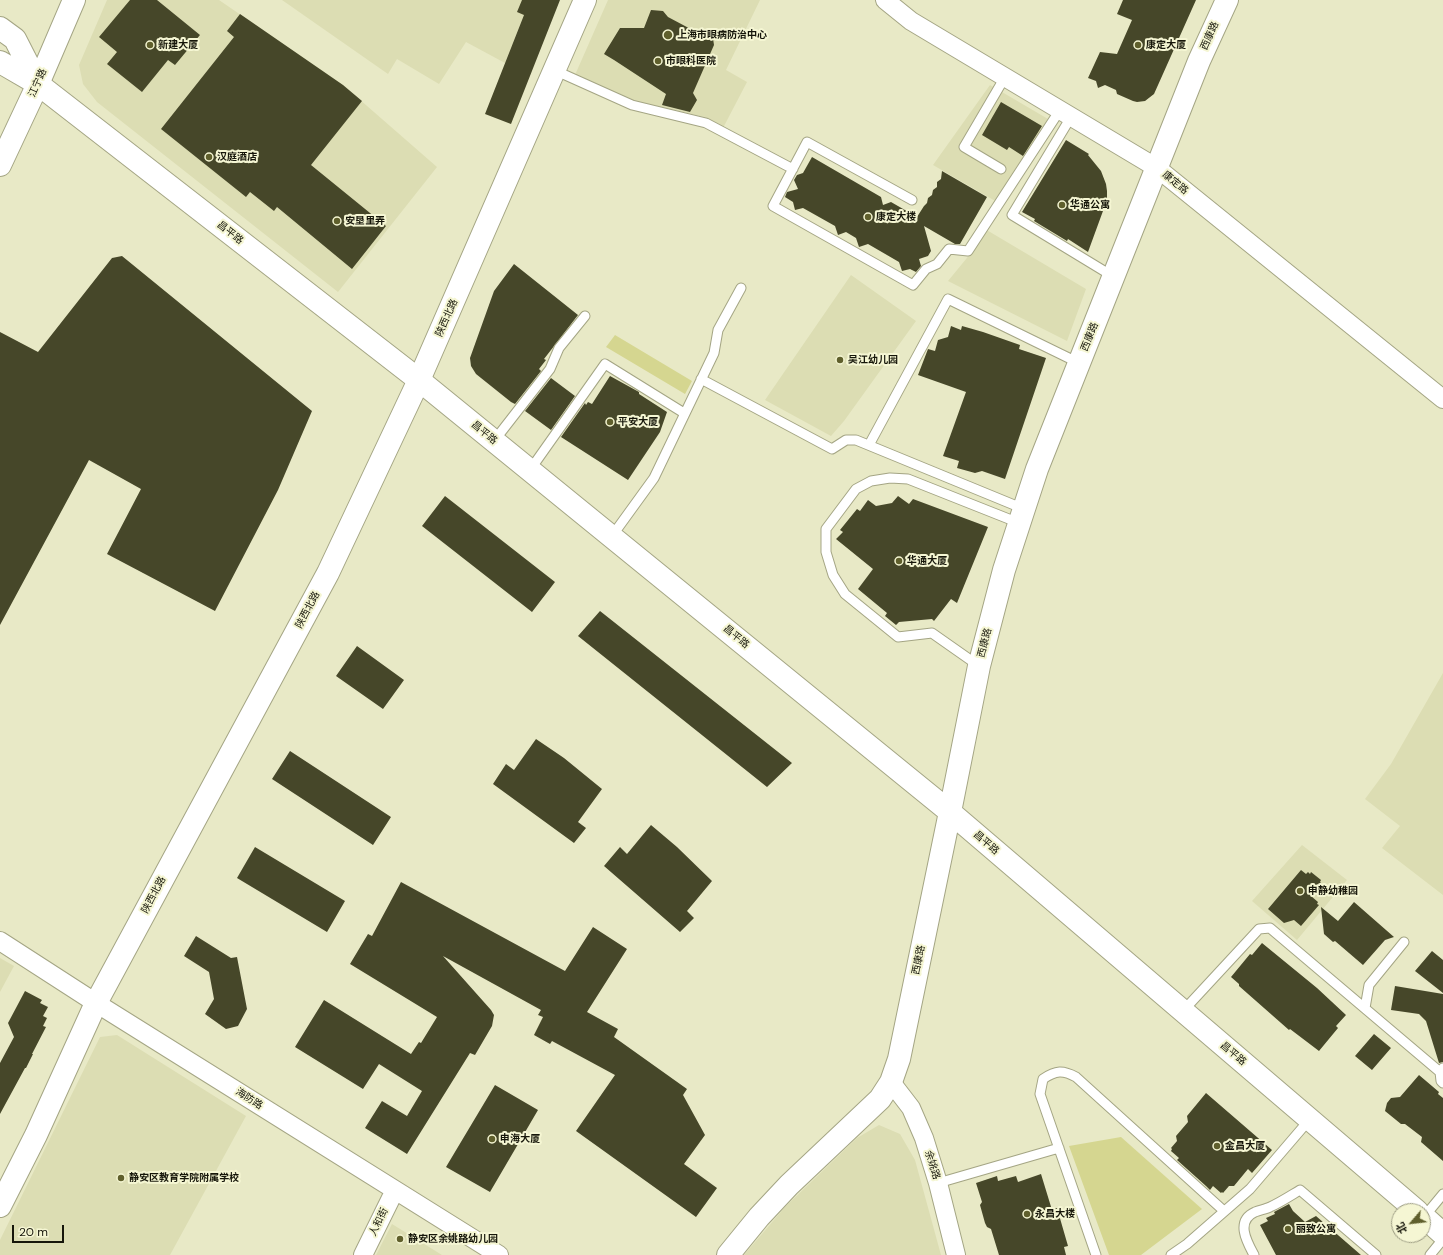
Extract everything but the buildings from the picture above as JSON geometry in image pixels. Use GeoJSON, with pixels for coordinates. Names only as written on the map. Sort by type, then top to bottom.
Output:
{"type":"FeatureCollection","features":[{"type":"Feature","properties":{"kind":"street","name":"江宁路"},"geometry":{"type":"LineString","coordinates":[[0,165],[38,84],[74,0]]}},
{"type":"Feature","properties":{"kind":"street","name":"陕西北路"},"geometry":{"type":"LineString","coordinates":[[0,1206],[36,1135],[96,1003],[328,573],[419,380],[585,0]]}},
{"type":"Feature","properties":{"kind":"street","name":"康定路"},"geometry":{"type":"LineString","coordinates":[[885,0],[911,21],[1157,168],[1443,399]]}},
{"type":"Feature","properties":{"kind":"street","name":"西康路"},"geometry":{"type":"LineString","coordinates":[[728,1255],[759,1217],[790,1185],[880,1099],[891,1082],[899,1059],[979,666],[1004,570],[1037,469],[1199,61],[1227,0]]}},
{"type":"Feature","properties":{"kind":"street","name":"昌平路"},"geometry":{"type":"LineString","coordinates":[[0,28],[15,38],[38,84]]}},
{"type":"Feature","properties":{"kind":"street","name":"昌平路"},"geometry":{"type":"LineString","coordinates":[[0,62],[38,84],[419,380],[612,536],[950,812],[1407,1203]]}},
{"type":"Feature","properties":{"kind":"street","name":"海防路"},"geometry":{"type":"LineString","coordinates":[[0,941],[96,1003],[499,1255]]}},
{"type":"Feature","properties":{"kind":"street","name":"余姚路"},"geometry":{"type":"LineString","coordinates":[[891,1082],[911,1108],[924,1138],[938,1183],[956,1255]]}},
{"type":"Feature","properties":{"kind":"street","name":"人和街"},"geometry":{"type":"LineString","coordinates":[[363,1255],[395,1190]]}},
{"type":"Feature","properties":{"kind":"street","name":"昌平路"},"geometry":{"type":"LineString","coordinates":[[1431,1224],[1443,1234]]}},
{"type":"Feature","properties":{"kind":"lane"},"geometry":{"type":"LineString","coordinates":[[554,70],[632,105],[706,123],[793,169]]}},
{"type":"Feature","properties":{"kind":"lane"},"geometry":{"type":"LineString","coordinates":[[1001,169],[964,147],[1005,77]]}},
{"type":"Feature","properties":{"kind":"lane"},"geometry":{"type":"LineString","coordinates":[[912,200],[807,142],[773,206],[913,285],[926,269],[937,264],[949,249],[968,251],[1065,113]]}},
{"type":"Feature","properties":{"kind":"lane"},"geometry":{"type":"LineString","coordinates":[[1065,113],[1012,214],[1114,277]]}},
{"type":"Feature","properties":{"kind":"lane"},"geometry":{"type":"LineString","coordinates":[[612,536],[654,478],[714,353],[718,330],[741,288]]}},
{"type":"Feature","properties":{"kind":"lane"},"geometry":{"type":"LineString","coordinates":[[869,445],[948,299],[1079,362]]}},
{"type":"Feature","properties":{"kind":"lane"},"geometry":{"type":"LineString","coordinates":[[494,441],[550,369],[560,348],[585,316]]}},
{"type":"Feature","properties":{"kind":"lane"},"geometry":{"type":"LineString","coordinates":[[530,470],[605,364],[684,413]]}},
{"type":"Feature","properties":{"kind":"lane"},"geometry":{"type":"LineString","coordinates":[[701,379],[832,449],[846,440],[856,440],[1022,516]]}},
{"type":"Feature","properties":{"kind":"lane"},"geometry":{"type":"LineString","coordinates":[[979,666],[932,633],[898,636],[845,594],[833,575],[826,552],[826,529],[856,489],[871,481],[890,478],[908,480],[1022,516]]}},
{"type":"Feature","properties":{"kind":"lane"},"geometry":{"type":"LineString","coordinates":[[1183,1011],[1259,929],[1270,928],[1441,1070],[1441,1080],[1443,1083]]}},
{"type":"Feature","properties":{"kind":"lane"},"geometry":{"type":"LineString","coordinates":[[1365,1008],[1369,985],[1404,942]]}},
{"type":"Feature","properties":{"kind":"lane"},"geometry":{"type":"LineString","coordinates":[[1096,1255],[1040,1094],[1043,1079],[1051,1074],[1066,1071],[1076,1077],[1224,1210]]}},
{"type":"Feature","properties":{"kind":"lane"},"geometry":{"type":"LineString","coordinates":[[1170,1255],[1187,1244],[1224,1210],[1250,1189],[1310,1119]]}},
{"type":"Feature","properties":{"kind":"lane"},"geometry":{"type":"LineString","coordinates":[[938,1183],[1059,1148]]}},
{"type":"Feature","properties":{"kind":"lane"},"geometry":{"type":"LineString","coordinates":[[1254,1255],[1245,1237],[1244,1231],[1245,1222],[1248,1217],[1254,1212],[1269,1208],[1300,1190],[1376,1255]]}},
{"type":"Feature","properties":{"kind":"lane"},"geometry":{"type":"LineString","coordinates":[[1431,1205],[1443,1194]]}},
{"type":"Feature","properties":{"kind":"lane"},"geometry":{"type":"LineString","coordinates":[[1430,1255],[1443,1240]]}},
{"type":"Feature","properties":{"kind":"shaded area"},"geometry":{"type":"Polygon","coordinates":[[[107,0],[219,0],[343,85],[437,167],[338,292],[97,102],[83,84],[79,65],[107,0]]]}},
{"type":"Feature","properties":{"kind":"shaded area"},"geometry":{"type":"Polygon","coordinates":[[[282,0],[522,0],[524,15],[505,63],[466,42],[439,84],[397,59],[388,74],[282,0]]]}},
{"type":"Feature","properties":{"kind":"shaded area","name":"上海市眼病防治中心"},"geometry":{"type":"Polygon","coordinates":[[[608,0],[760,0],[726,70],[747,82],[723,128],[705,117],[630,100],[575,75],[608,0]]]}},
{"type":"Feature","properties":{"kind":"shaded area"},"geometry":{"type":"Polygon","coordinates":[[[990,85],[1048,119],[997,202],[933,165],[990,85]]]}},
{"type":"Feature","properties":{"kind":"shaded area"},"geometry":{"type":"Polygon","coordinates":[[[985,229],[1086,289],[1067,341],[948,281],[971,253],[985,229]]]}},
{"type":"Feature","properties":{"kind":"shaded area","name":"吴江幼儿园"},"geometry":{"type":"Polygon","coordinates":[[[851,275],[916,321],[844,421],[831,436],[765,400],[851,275]]]}},
{"type":"Feature","properties":{"kind":"shaded area"},"geometry":{"type":"Polygon","coordinates":[[[615,335],[692,381],[685,394],[606,347],[615,335]]]}},
{"type":"Feature","properties":{"kind":"shaded area"},"geometry":{"type":"Polygon","coordinates":[[[1443,673],[1443,895],[1382,848],[1400,826],[1365,799],[1391,764],[1443,673]]]}},
{"type":"Feature","properties":{"kind":"shaded area","name":"申静幼稚园"},"geometry":{"type":"Polygon","coordinates":[[[1302,845],[1347,880],[1297,940],[1252,901],[1302,845]]]}},
{"type":"Feature","properties":{"kind":"shaded area"},"geometry":{"type":"Polygon","coordinates":[[[0,958],[14,966],[0,992],[0,958]]]}},
{"type":"Feature","properties":{"kind":"shaded area","name":"静安区教育学院附属学校"},"geometry":{"type":"Polygon","coordinates":[[[117,1035],[246,1116],[170,1255],[0,1255],[0,1240],[100,1037],[117,1035]]]}},
{"type":"Feature","properties":{"kind":"shaded area"},"geometry":{"type":"Polygon","coordinates":[[[879,1125],[900,1134],[915,1160],[941,1255],[744,1255],[785,1207],[857,1138],[879,1125]]]}},
{"type":"Feature","properties":{"kind":"shaded area"},"geometry":{"type":"Polygon","coordinates":[[[1121,1137],[1202,1209],[1141,1255],[1109,1255],[1069,1146],[1121,1137]]]}},
{"type":"Feature","properties":{"kind":"shaded area","name":"静安区余姚路幼儿园"},"geometry":{"type":"Polygon","coordinates":[[[392,1224],[442,1255],[376,1255],[392,1224]]]}},
{"type":"Feature","properties":{"kind":"place","name":"上海市眼病防治中心"},"geometry":{"type":"Point","coordinates":[668,35]}},
{"type":"Feature","properties":{"kind":"place","name":"新建大厦"},"geometry":{"type":"Point","coordinates":[150,45]}},
{"type":"Feature","properties":{"kind":"place","name":"康定大厦"},"geometry":{"type":"Point","coordinates":[1138,45]}},
{"type":"Feature","properties":{"kind":"place","name":"市眼科医院"},"geometry":{"type":"Point","coordinates":[658,61]}},
{"type":"Feature","properties":{"kind":"place","name":"汉庭酒店"},"geometry":{"type":"Point","coordinates":[209,157]}},
{"type":"Feature","properties":{"kind":"place","name":"华通公寓"},"geometry":{"type":"Point","coordinates":[1062,205]}},
{"type":"Feature","properties":{"kind":"place","name":"康定大楼"},"geometry":{"type":"Point","coordinates":[868,217]}},
{"type":"Feature","properties":{"kind":"place","name":"安垦里弄"},"geometry":{"type":"Point","coordinates":[337,221]}},
{"type":"Feature","properties":{"kind":"place","name":"吴江幼儿园"},"geometry":{"type":"Point","coordinates":[840,360]}},
{"type":"Feature","properties":{"kind":"place","name":"平安大厦"},"geometry":{"type":"Point","coordinates":[610,422]}},
{"type":"Feature","properties":{"kind":"place","name":"华通大厦"},"geometry":{"type":"Point","coordinates":[899,561]}},
{"type":"Feature","properties":{"kind":"place","name":"申静幼稚园"},"geometry":{"type":"Point","coordinates":[1300,891]}},
{"type":"Feature","properties":{"kind":"place","name":"申海大厦"},"geometry":{"type":"Point","coordinates":[492,1139]}},
{"type":"Feature","properties":{"kind":"place","name":"金昌大厦"},"geometry":{"type":"Point","coordinates":[1217,1146]}},
{"type":"Feature","properties":{"kind":"place","name":"静安区教育学院附属学校"},"geometry":{"type":"Point","coordinates":[121,1178]}},
{"type":"Feature","properties":{"kind":"place","name":"永昌大楼"},"geometry":{"type":"Point","coordinates":[1027,1214]}},
{"type":"Feature","properties":{"kind":"place","name":"丽致公寓"},"geometry":{"type":"Point","coordinates":[1288,1229]}},
{"type":"Feature","properties":{"kind":"place","name":"静安区余姚路幼儿园"},"geometry":{"type":"Point","coordinates":[400,1239]}}]}
